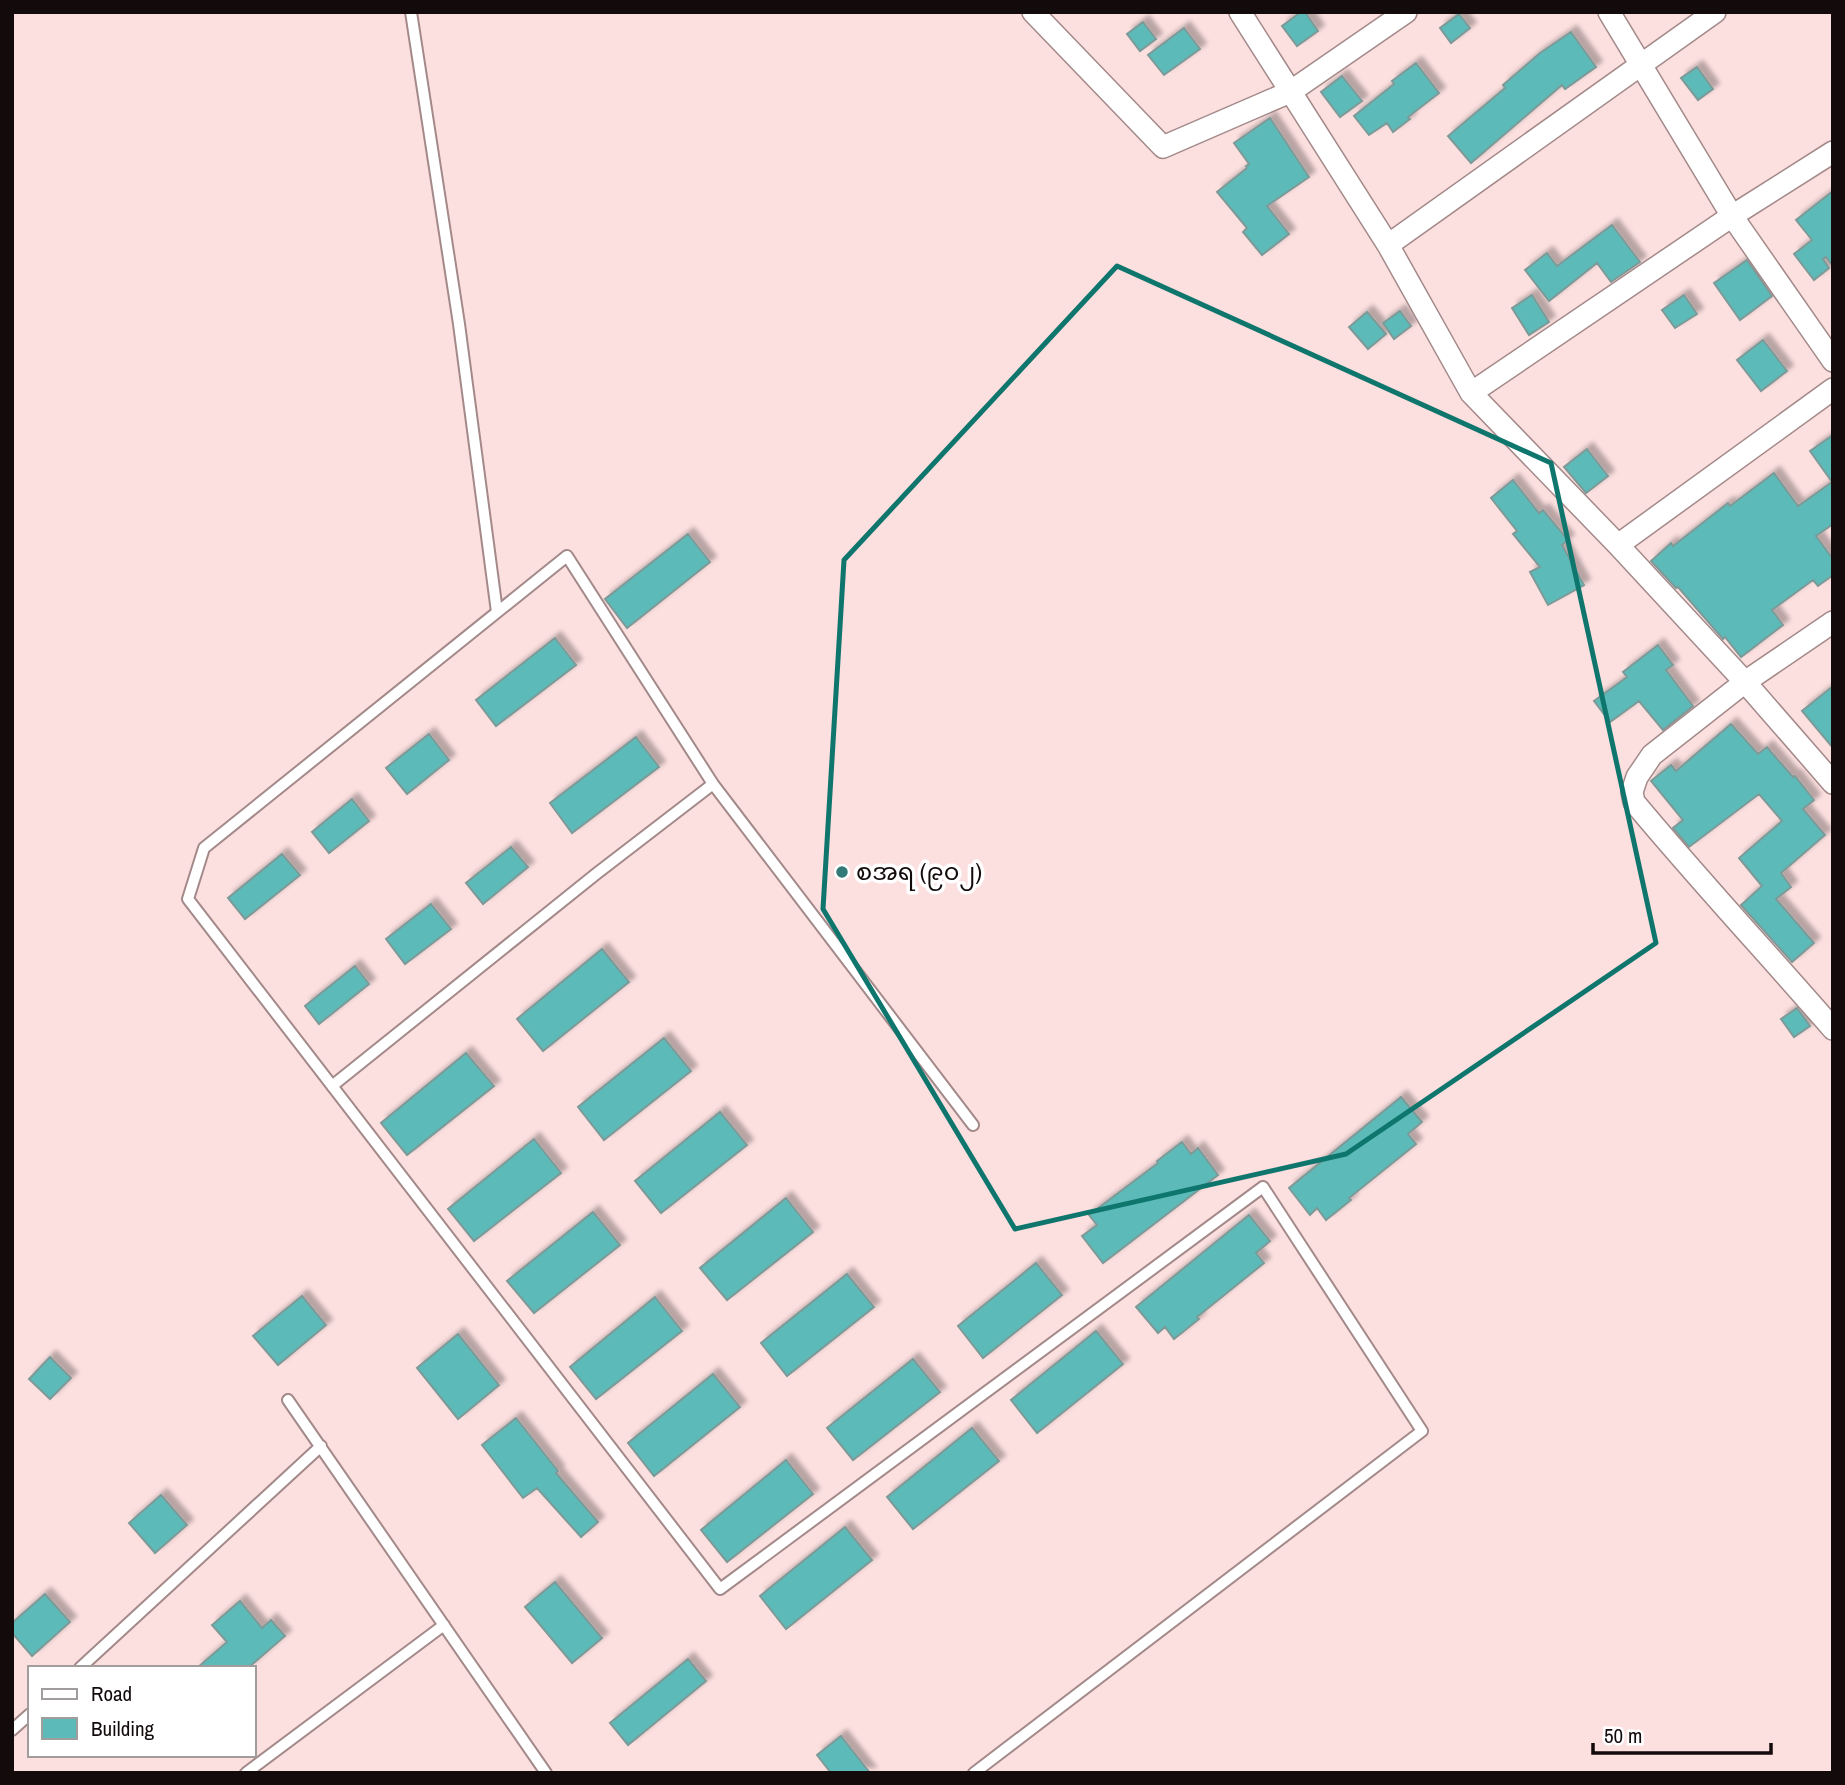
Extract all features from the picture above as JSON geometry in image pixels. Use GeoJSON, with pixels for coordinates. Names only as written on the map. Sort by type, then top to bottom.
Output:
{"type":"FeatureCollection","features":[{"type":"Feature","properties":{"kind":"street"},"geometry":{"type":"LineString","coordinates":[[1240,12],[1388,245],[1471,393],[1618,545],[1745,682],[1833,783]]}},
{"type":"Feature","properties":{"kind":"street"},"geometry":{"type":"LineString","coordinates":[[1042,15],[1163,147],[1290,92],[1406,12]]}},
{"type":"Feature","properties":{"kind":"street"},"geometry":{"type":"LineString","coordinates":[[1609,12],[1732,216],[1833,361]]}},
{"type":"Feature","properties":{"kind":"street"},"geometry":{"type":"LineString","coordinates":[[1388,245],[1715,12]]}},
{"type":"Feature","properties":{"kind":"street"},"geometry":{"type":"LineString","coordinates":[[1471,393],[1732,216],[1833,152]]}},
{"type":"Feature","properties":{"kind":"street"},"geometry":{"type":"LineString","coordinates":[[1618,545],[1833,389]]}},
{"type":"Feature","properties":{"kind":"street"},"geometry":{"type":"LineString","coordinates":[[1833,622],[1745,682],[1652,755],[1637,777],[1632,792],[1634,802],[1675,852],[1833,1030]]}},
{"type":"Feature","properties":{"kind":"lane"},"geometry":{"type":"LineString","coordinates":[[411,12],[459,324],[497,612]]}},
{"type":"Feature","properties":{"kind":"lane"},"geometry":{"type":"LineString","coordinates":[[973,1125],[713,784],[567,556],[204,848],[188,899],[720,1588],[1263,1186],[1422,1432],[974,1773]]}},
{"type":"Feature","properties":{"kind":"lane"},"geometry":{"type":"LineString","coordinates":[[332,1086],[713,784]]}},
{"type":"Feature","properties":{"kind":"lane"},"geometry":{"type":"LineString","coordinates":[[288,1399],[546,1773]]}},
{"type":"Feature","properties":{"kind":"lane"},"geometry":{"type":"LineString","coordinates":[[81,1666],[321,1446]]}},
{"type":"Feature","properties":{"kind":"lane"},"geometry":{"type":"LineString","coordinates":[[246,1773],[444,1625]]}},
{"type":"Feature","properties":{"kind":"lane"},"geometry":{"type":"LineString","coordinates":[[12,1730],[28,1716]]}},
{"type":"Feature","properties":{"kind":"highlighted area"},"geometry":{"type":"Polygon","coordinates":[[[1117,266],[1551,463],[1656,943],[1346,1154],[1015,1229],[823,909],[844,560],[1117,266]]]}},
{"type":"Feature","properties":{"kind":"building"},"geometry":{"type":"Polygon","coordinates":[[[1305,12],[1318,31],[1297,46],[1282,26],[1305,12]]]}},
{"type":"Feature","properties":{"kind":"building"},"geometry":{"type":"Polygon","coordinates":[[[1459,14],[1470,28],[1451,43],[1440,28],[1459,14]]]}},
{"type":"Feature","properties":{"kind":"building"},"geometry":{"type":"Polygon","coordinates":[[[1143,22],[1156,39],[1140,51],[1127,34],[1143,22]]]}},
{"type":"Feature","properties":{"kind":"building"},"geometry":{"type":"Polygon","coordinates":[[[1184,28],[1200,49],[1164,75],[1148,55],[1184,28]]]}},
{"type":"Feature","properties":{"kind":"building"},"geometry":{"type":"Polygon","coordinates":[[[1571,32],[1596,67],[1565,89],[1562,85],[1471,163],[1448,136],[1505,88],[1503,85],[1540,53],[1571,32]]]}},
{"type":"Feature","properties":{"kind":"building"},"geometry":{"type":"Polygon","coordinates":[[[1416,63],[1439,93],[1393,132],[1387,123],[1369,135],[1354,116],[1416,63]]]}},
{"type":"Feature","properties":{"kind":"building"},"geometry":{"type":"Polygon","coordinates":[[[1697,67],[1713,89],[1698,100],[1681,78],[1697,67]]]}},
{"type":"Feature","properties":{"kind":"building"},"geometry":{"type":"Polygon","coordinates":[[[1342,76],[1362,101],[1340,117],[1321,92],[1342,76]]]}},
{"type":"Feature","properties":{"kind":"building"},"geometry":{"type":"Polygon","coordinates":[[[1270,118],[1309,177],[1267,206],[1289,234],[1262,255],[1243,232],[1247,228],[1217,192],[1249,164],[1234,143],[1270,118]]]}},
{"type":"Feature","properties":{"kind":"building"},"geometry":{"type":"Polygon","coordinates":[[[1833,191],[1833,266],[1826,257],[1823,259],[1829,268],[1814,280],[1794,254],[1812,240],[1796,220],[1833,191]]]}},
{"type":"Feature","properties":{"kind":"building"},"geometry":{"type":"Polygon","coordinates":[[[1612,225],[1640,262],[1611,282],[1597,263],[1549,301],[1525,270],[1547,253],[1557,266],[1612,225]]]}},
{"type":"Feature","properties":{"kind":"building"},"geometry":{"type":"Polygon","coordinates":[[[1747,260],[1772,296],[1740,320],[1714,283],[1747,260]]]}},
{"type":"Feature","properties":{"kind":"building"},"geometry":{"type":"Polygon","coordinates":[[[1532,295],[1549,322],[1529,335],[1512,308],[1532,295]]]}},
{"type":"Feature","properties":{"kind":"building"},"geometry":{"type":"Polygon","coordinates":[[[1684,295],[1697,314],[1675,328],[1662,310],[1684,295]]]}},
{"type":"Feature","properties":{"kind":"building"},"geometry":{"type":"Polygon","coordinates":[[[1400,311],[1411,326],[1394,339],[1383,323],[1400,311]]]}},
{"type":"Feature","properties":{"kind":"building"},"geometry":{"type":"Polygon","coordinates":[[[1367,312],[1386,334],[1368,349],[1349,327],[1367,312]]]}},
{"type":"Feature","properties":{"kind":"building"},"geometry":{"type":"Polygon","coordinates":[[[1763,340],[1787,371],[1761,391],[1737,360],[1763,340]]]}},
{"type":"Feature","properties":{"kind":"building"},"geometry":{"type":"Polygon","coordinates":[[[1833,435],[1833,524],[1816,536],[1833,559],[1833,575],[1818,586],[1813,580],[1772,610],[1783,625],[1741,657],[1651,561],[1671,543],[1673,546],[1728,503],[1730,506],[1774,473],[1798,506],[1832,482],[1810,451],[1833,435]]]}},
{"type":"Feature","properties":{"kind":"building"},"geometry":{"type":"Polygon","coordinates":[[[1587,449],[1608,476],[1586,493],[1564,467],[1587,449]]]}},
{"type":"Feature","properties":{"kind":"building"},"geometry":{"type":"Polygon","coordinates":[[[1513,480],[1539,513],[1543,510],[1568,540],[1562,545],[1584,585],[1548,605],[1530,572],[1540,567],[1513,534],[1517,531],[1491,498],[1513,480]]]}},
{"type":"Feature","properties":{"kind":"building"},"geometry":{"type":"Polygon","coordinates":[[[688,534],[710,562],[627,628],[605,599],[688,534]]]}},
{"type":"Feature","properties":{"kind":"building"},"geometry":{"type":"Polygon","coordinates":[[[555,638],[576,665],[496,726],[476,700],[555,638]]]}},
{"type":"Feature","properties":{"kind":"building"},"geometry":{"type":"Polygon","coordinates":[[[1658,645],[1673,665],[1666,670],[1693,706],[1663,730],[1639,701],[1610,722],[1594,701],[1627,677],[1623,672],[1658,645]]]}},
{"type":"Feature","properties":{"kind":"building"},"geometry":{"type":"Polygon","coordinates":[[[1833,686],[1833,748],[1802,711],[1833,686]]]}},
{"type":"Feature","properties":{"kind":"building"},"geometry":{"type":"Polygon","coordinates":[[[1731,724],[1758,754],[1767,747],[1793,777],[1795,776],[1814,800],[1803,809],[1825,835],[1781,873],[1791,887],[1776,899],[1814,943],[1792,962],[1741,905],[1762,886],[1739,858],[1782,821],[1759,794],[1689,847],[1673,828],[1683,820],[1651,781],[1671,765],[1676,771],[1731,724]]]}},
{"type":"Feature","properties":{"kind":"building"},"geometry":{"type":"Polygon","coordinates":[[[429,734],[449,760],[407,794],[386,768],[429,734]]]}},
{"type":"Feature","properties":{"kind":"building"},"geometry":{"type":"Polygon","coordinates":[[[636,737],[659,767],[572,833],[550,803],[636,737]]]}},
{"type":"Feature","properties":{"kind":"building"},"geometry":{"type":"Polygon","coordinates":[[[352,799],[369,821],[329,853],[312,832],[352,799]]]}},
{"type":"Feature","properties":{"kind":"building"},"geometry":{"type":"Polygon","coordinates":[[[511,847],[528,867],[483,904],[466,883],[511,847]]]}},
{"type":"Feature","properties":{"kind":"building"},"geometry":{"type":"Polygon","coordinates":[[[282,854],[300,875],[245,919],[228,898],[282,854]]]}},
{"type":"Feature","properties":{"kind":"building"},"geometry":{"type":"Polygon","coordinates":[[[431,904],[451,929],[405,964],[386,939],[431,904]]]}},
{"type":"Feature","properties":{"kind":"building"},"geometry":{"type":"Polygon","coordinates":[[[602,949],[629,982],[543,1051],[517,1019],[602,949]]]}},
{"type":"Feature","properties":{"kind":"building"},"geometry":{"type":"Polygon","coordinates":[[[355,966],[369,984],[319,1024],[305,1006],[355,966]]]}},
{"type":"Feature","properties":{"kind":"building"},"geometry":{"type":"Polygon","coordinates":[[[1797,1008],[1810,1026],[1794,1037],[1781,1019],[1797,1008]]]}},
{"type":"Feature","properties":{"kind":"building"},"geometry":{"type":"Polygon","coordinates":[[[664,1038],[691,1071],[604,1140],[578,1107],[664,1038]]]}},
{"type":"Feature","properties":{"kind":"building"},"geometry":{"type":"Polygon","coordinates":[[[466,1053],[494,1086],[407,1155],[381,1123],[466,1053]]]}},
{"type":"Feature","properties":{"kind":"building"},"geometry":{"type":"Polygon","coordinates":[[[1401,1097],[1422,1122],[1408,1134],[1416,1144],[1326,1220],[1317,1208],[1310,1215],[1289,1188],[1401,1097]]]}},
{"type":"Feature","properties":{"kind":"building"},"geometry":{"type":"Polygon","coordinates":[[[720,1112],[747,1145],[661,1213],[635,1181],[720,1112]]]}},
{"type":"Feature","properties":{"kind":"building"},"geometry":{"type":"Polygon","coordinates":[[[534,1139],[561,1173],[474,1241],[448,1209],[534,1139]]]}},
{"type":"Feature","properties":{"kind":"building"},"geometry":{"type":"Polygon","coordinates":[[[1182,1142],[1191,1154],[1198,1148],[1218,1175],[1103,1263],[1082,1236],[1097,1225],[1089,1215],[1182,1142]]]}},
{"type":"Feature","properties":{"kind":"building"},"geometry":{"type":"Polygon","coordinates":[[[786,1198],[813,1232],[727,1300],[700,1268],[786,1198]]]}},
{"type":"Feature","properties":{"kind":"building"},"geometry":{"type":"Polygon","coordinates":[[[593,1212],[620,1245],[534,1313],[507,1281],[593,1212]]]}},
{"type":"Feature","properties":{"kind":"building"},"geometry":{"type":"Polygon","coordinates":[[[1249,1215],[1270,1241],[1256,1253],[1264,1263],[1174,1339],[1165,1327],[1158,1333],[1136,1307],[1249,1215]]]}},
{"type":"Feature","properties":{"kind":"building"},"geometry":{"type":"Polygon","coordinates":[[[1036,1263],[1062,1295],[983,1358],[958,1326],[1036,1263]]]}},
{"type":"Feature","properties":{"kind":"building"},"geometry":{"type":"Polygon","coordinates":[[[847,1274],[874,1307],[787,1376],[761,1343],[847,1274]]]}},
{"type":"Feature","properties":{"kind":"building"},"geometry":{"type":"Polygon","coordinates":[[[302,1296],[326,1325],[278,1365],[253,1336],[302,1296]]]}},
{"type":"Feature","properties":{"kind":"building"},"geometry":{"type":"Polygon","coordinates":[[[655,1297],[682,1331],[596,1399],[570,1367],[655,1297]]]}},
{"type":"Feature","properties":{"kind":"building"},"geometry":{"type":"Polygon","coordinates":[[[1096,1331],[1123,1364],[1037,1433],[1011,1400],[1096,1331]]]}},
{"type":"Feature","properties":{"kind":"building"},"geometry":{"type":"Polygon","coordinates":[[[458,1334],[499,1385],[458,1419],[417,1368],[458,1334]]]}},
{"type":"Feature","properties":{"kind":"building"},"geometry":{"type":"Polygon","coordinates":[[[50,1357],[71,1378],[50,1399],[29,1379],[50,1357]]]}},
{"type":"Feature","properties":{"kind":"building"},"geometry":{"type":"Polygon","coordinates":[[[913,1359],[940,1392],[853,1460],[827,1428],[913,1359]]]}},
{"type":"Feature","properties":{"kind":"building"},"geometry":{"type":"Polygon","coordinates":[[[713,1374],[740,1407],[654,1476],[628,1443],[713,1374]]]}},
{"type":"Feature","properties":{"kind":"building"},"geometry":{"type":"Polygon","coordinates":[[[516,1418],[558,1471],[556,1473],[598,1522],[581,1537],[537,1488],[523,1498],[482,1445],[516,1418]]]}},
{"type":"Feature","properties":{"kind":"building"},"geometry":{"type":"Polygon","coordinates":[[[972,1428],[999,1461],[913,1529],[887,1497],[972,1428]]]}},
{"type":"Feature","properties":{"kind":"building"},"geometry":{"type":"Polygon","coordinates":[[[786,1460],[813,1494],[727,1562],[701,1530],[786,1460]]]}},
{"type":"Feature","properties":{"kind":"building"},"geometry":{"type":"Polygon","coordinates":[[[161,1495],[187,1525],[155,1553],[129,1523],[161,1495]]]}},
{"type":"Feature","properties":{"kind":"building"},"geometry":{"type":"Polygon","coordinates":[[[845,1527],[872,1560],[786,1629],[760,1596],[845,1527]]]}},
{"type":"Feature","properties":{"kind":"building"},"geometry":{"type":"Polygon","coordinates":[[[555,1582],[602,1638],[572,1663],[525,1607],[555,1582]]]}},
{"type":"Feature","properties":{"kind":"building"},"geometry":{"type":"Polygon","coordinates":[[[45,1594],[70,1622],[32,1656],[12,1633],[12,1623],[45,1594]]]}},
{"type":"Feature","properties":{"kind":"building"},"geometry":{"type":"Polygon","coordinates":[[[240,1601],[262,1628],[271,1620],[285,1636],[250,1666],[199,1666],[227,1642],[212,1625],[240,1601]]]}},
{"type":"Feature","properties":{"kind":"building"},"geometry":{"type":"Polygon","coordinates":[[[688,1659],[706,1681],[628,1745],[610,1723],[688,1659]]]}},
{"type":"Feature","properties":{"kind":"building"},"geometry":{"type":"Polygon","coordinates":[[[841,1736],[870,1773],[831,1773],[817,1755],[841,1736]]]}},
{"type":"Feature","properties":{"kind":"place","name":"စအရ (၉၀၂)"},"geometry":{"type":"Point","coordinates":[842,872]}}]}
